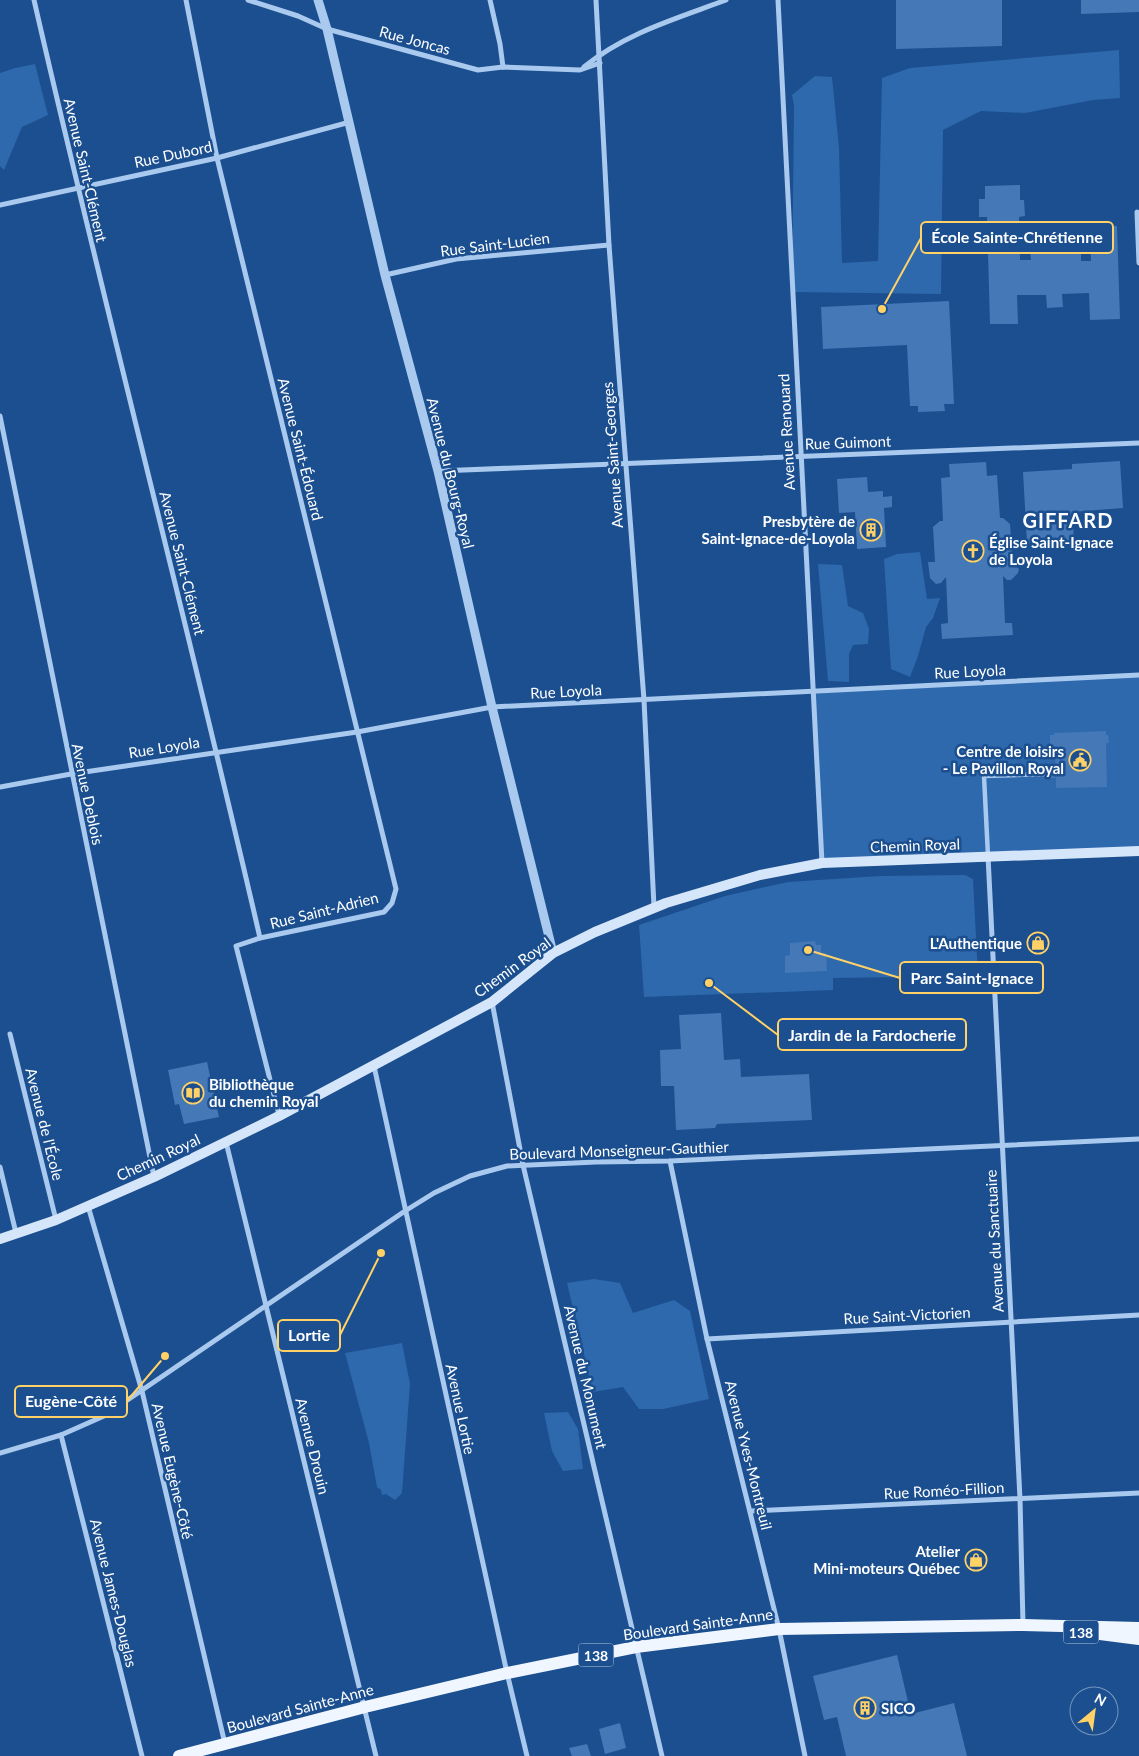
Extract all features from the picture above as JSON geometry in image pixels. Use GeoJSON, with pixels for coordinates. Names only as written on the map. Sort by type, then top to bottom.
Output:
{"type":"FeatureCollection","features":[{"type":"Feature","properties":{"kind":"main road","name":"Chemin Royal"},"geometry":{"type":"LineString","coordinates":[[0,1239],[56,1220],[88,1206],[154,1177],[280,1116],[492,1002],[553,953],[595,932],[654,908],[760,875],[822,864],[1139,851]]}},
{"type":"Feature","properties":{"kind":"main road","name":"Boulevard Sainte-Anne"},"geometry":{"type":"LineString","coordinates":[[179,1756],[364,1707],[507,1673],[636,1647],[779,1629],[1023,1625],[1139,1628]]}},
{"type":"Feature","properties":{"kind":"main road","name":"Boulevard Sainte-Anne"},"geometry":{"type":"LineString","coordinates":[[1023,1625],[1139,1639]]}},
{"type":"Feature","properties":{"kind":"street","name":"Avenue Saint-Clément"},"geometry":{"type":"LineString","coordinates":[[34,0],[77,188],[217,752],[260,938]]}},
{"type":"Feature","properties":{"kind":"street","name":"Avenue Saint-Édouard"},"geometry":{"type":"LineString","coordinates":[[186,0],[217,158],[396,889],[392,903]]}},
{"type":"Feature","properties":{"kind":"street","name":"Rue Joncas"},"geometry":{"type":"LineString","coordinates":[[248,0],[298,16],[327,29],[478,70],[503,67],[580,70],[600,63]]}},
{"type":"Feature","properties":{"kind":"street","name":"Avenue du Bourg-Royal"},"geometry":{"type":"LineString","coordinates":[[318,0],[350,122],[385,275],[438,471],[492,707],[553,953]]}},
{"type":"Feature","properties":{"kind":"street"},"geometry":{"type":"LineString","coordinates":[[490,0],[503,67]]}},
{"type":"Feature","properties":{"kind":"street","name":"Avenue Saint-Georges"},"geometry":{"type":"LineString","coordinates":[[596,0],[609,244],[644,700],[654,908]]}},
{"type":"Feature","properties":{"kind":"street"},"geometry":{"type":"LineString","coordinates":[[580,70],[599,54],[646,30],[726,0]]}},
{"type":"Feature","properties":{"kind":"street","name":"Avenue Renouard"},"geometry":{"type":"LineString","coordinates":[[778,0],[822,864]]}},
{"type":"Feature","properties":{"kind":"street","name":"Rue Dubord"},"geometry":{"type":"LineString","coordinates":[[0,205],[217,158],[350,122]]}},
{"type":"Feature","properties":{"kind":"street"},"geometry":{"type":"LineString","coordinates":[[1137,212],[1139,263]]}},
{"type":"Feature","properties":{"kind":"street","name":"Rue Saint-Lucien"},"geometry":{"type":"LineString","coordinates":[[385,275],[456,259],[609,244]]}},
{"type":"Feature","properties":{"kind":"street","name":"Avenue Deblois"},"geometry":{"type":"LineString","coordinates":[[0,416],[154,1177]]}},
{"type":"Feature","properties":{"kind":"street","name":"Rue Guimont"},"geometry":{"type":"LineString","coordinates":[[438,471],[1139,443]]}},
{"type":"Feature","properties":{"kind":"street","name":"Rue Loyola"},"geometry":{"type":"LineString","coordinates":[[0,787],[71,774],[358,732],[492,707],[1139,676]]}},
{"type":"Feature","properties":{"kind":"street"},"geometry":{"type":"LineString","coordinates":[[988,856],[984,776],[1045,774]]}},
{"type":"Feature","properties":{"kind":"street","name":"Avenue du Sanctuaire"},"geometry":{"type":"LineString","coordinates":[[988,856],[1020,1499],[1023,1625]]}},
{"type":"Feature","properties":{"kind":"street","name":"Rue Saint-Adrien"},"geometry":{"type":"LineString","coordinates":[[260,938],[384,912],[392,903]]}},
{"type":"Feature","properties":{"kind":"street"},"geometry":{"type":"LineString","coordinates":[[260,938],[236,946],[280,1116]]}},
{"type":"Feature","properties":{"kind":"street","name":"Avenue du Monument"},"geometry":{"type":"LineString","coordinates":[[492,1002],[523,1165],[662,1756]]}},
{"type":"Feature","properties":{"kind":"street","name":"Avenue de l'École"},"geometry":{"type":"LineString","coordinates":[[10,1034],[56,1220]]}},
{"type":"Feature","properties":{"kind":"street","name":"Avenue Lortie"},"geometry":{"type":"LineString","coordinates":[[374,1066],[507,1673],[527,1756]]}},
{"type":"Feature","properties":{"kind":"street","name":"Boulevard Monseigneur-Gauthier"},"geometry":{"type":"LineString","coordinates":[[0,1453],[61,1435],[104,1416],[405,1211],[434,1193],[470,1176],[507,1166],[523,1165],[670,1161],[1139,1139]]}},
{"type":"Feature","properties":{"kind":"street","name":"Avenue Drouin"},"geometry":{"type":"LineString","coordinates":[[226,1142],[376,1756]]}},
{"type":"Feature","properties":{"kind":"street","name":"Avenue Yves-Montreuil"},"geometry":{"type":"LineString","coordinates":[[670,1161],[707,1339],[751,1511],[806,1756]]}},
{"type":"Feature","properties":{"kind":"street"},"geometry":{"type":"LineString","coordinates":[[0,1167],[16,1233]]}},
{"type":"Feature","properties":{"kind":"street","name":"Avenue Eugène-Côté"},"geometry":{"type":"LineString","coordinates":[[88,1206],[142,1391],[226,1744]]}},
{"type":"Feature","properties":{"kind":"street","name":"Rue Saint-Victorien"},"geometry":{"type":"LineString","coordinates":[[707,1339],[1139,1315]]}},
{"type":"Feature","properties":{"kind":"street","name":"Avenue James-Douglas"},"geometry":{"type":"LineString","coordinates":[[61,1435],[142,1756]]}},
{"type":"Feature","properties":{"kind":"street","name":"Rue Roméo-Fillion"},"geometry":{"type":"LineString","coordinates":[[751,1511],[1139,1493]]}},
{"type":"Feature","properties":{"kind":"shaded area"},"geometry":{"type":"Polygon","coordinates":[[[1119,50],[1120,98],[1093,100],[1025,113],[981,111],[943,130],[941,294],[792,292],[794,106],[792,95],[815,76],[832,77],[839,148],[842,263],[878,261],[882,78],[910,68],[1119,50]]]}},
{"type":"Feature","properties":{"kind":"shaded area"},"geometry":{"type":"Polygon","coordinates":[[[35,64],[48,115],[22,127],[4,170],[0,166],[0,73],[35,64]]]}},
{"type":"Feature","properties":{"kind":"shaded area"},"geometry":{"type":"Polygon","coordinates":[[[920,552],[927,599],[940,598],[933,618],[926,627],[910,677],[891,669],[884,559],[897,554],[920,552]]]}},
{"type":"Feature","properties":{"kind":"shaded area"},"geometry":{"type":"Polygon","coordinates":[[[818,564],[842,565],[848,606],[863,613],[869,629],[868,644],[853,645],[849,654],[849,682],[828,681],[818,564]]]}},
{"type":"Feature","properties":{"kind":"shaded area"},"geometry":{"type":"Polygon","coordinates":[[[1139,675],[1139,851],[822,863],[813,692],[1139,675]]]}},
{"type":"Feature","properties":{"kind":"shaded area"},"geometry":{"type":"Polygon","coordinates":[[[965,875],[973,879],[978,976],[833,978],[833,990],[644,997],[639,925],[725,896],[788,882],[880,876],[965,875]]]}},
{"type":"Feature","properties":{"kind":"shaded area"},"geometry":{"type":"Polygon","coordinates":[[[594,1279],[620,1283],[633,1313],[674,1300],[690,1311],[709,1399],[663,1409],[639,1409],[623,1387],[593,1392],[567,1283],[594,1279]]]}},
{"type":"Feature","properties":{"kind":"shaded area"},"geometry":{"type":"Polygon","coordinates":[[[402,1343],[410,1384],[402,1493],[395,1500],[386,1494],[382,1495],[381,1490],[377,1487],[369,1443],[345,1353],[402,1343]]]}},
{"type":"Feature","properties":{"kind":"shaded area"},"geometry":{"type":"Polygon","coordinates":[[[568,1412],[578,1429],[583,1469],[563,1471],[552,1451],[544,1413],[568,1412]]]}},
{"type":"Feature","properties":{"kind":"building"},"geometry":{"type":"Polygon","coordinates":[[[896,0],[1002,0],[1002,46],[896,49],[896,0]]]}},
{"type":"Feature","properties":{"kind":"building"},"geometry":{"type":"Polygon","coordinates":[[[1081,0],[1139,0],[1139,12],[1081,14],[1081,0]]]}},
{"type":"Feature","properties":{"kind":"building"},"geometry":{"type":"Polygon","coordinates":[[[1020,185],[1020,200],[1024,200],[1025,216],[1019,217],[1020,260],[1031,260],[1030,252],[1081,251],[1081,261],[1091,261],[1090,227],[1117,226],[1120,319],[1090,320],[1089,293],[1062,294],[1063,307],[1047,308],[1046,295],[1017,295],[1018,324],[990,324],[987,217],[979,217],[979,199],[985,199],[985,186],[1020,185]]]}},
{"type":"Feature","properties":{"kind":"building"},"geometry":{"type":"Polygon","coordinates":[[[949,301],[954,404],[944,404],[945,411],[918,412],[918,406],[910,406],[907,345],[823,349],[821,307],[949,301]]]}},
{"type":"Feature","properties":{"kind":"building"},"geometry":{"type":"Polygon","coordinates":[[[1120,461],[1123,508],[1072,512],[1074,540],[1027,543],[1023,472],[1072,469],[1072,464],[1120,461]]]}},
{"type":"Feature","properties":{"kind":"building","name":"Église Saint-Ignace de Loyola"},"geometry":{"type":"Polygon","coordinates":[[[986,462],[987,476],[997,475],[1000,518],[1003,518],[1010,524],[1013,564],[1019,569],[1018,573],[1011,580],[1007,580],[1003,576],[1005,623],[1012,623],[1013,635],[942,639],[941,624],[948,623],[946,577],[941,583],[936,584],[930,578],[928,562],[935,562],[933,527],[940,521],[943,521],[941,478],[950,477],[949,464],[986,462]]]}},
{"type":"Feature","properties":{"kind":"building","name":"Presbytère de Saint-Ignace-de-Loyola"},"geometry":{"type":"Polygon","coordinates":[[[867,477],[868,492],[883,491],[883,497],[892,496],[892,507],[884,508],[886,547],[857,549],[855,512],[839,513],[837,479],[867,477]]]}},
{"type":"Feature","properties":{"kind":"building","name":"Centre de loisirs - Le Pavillon Royal"},"geometry":{"type":"Polygon","coordinates":[[[1106,731],[1109,743],[1106,743],[1107,787],[1056,788],[1056,778],[1049,778],[1049,769],[1056,769],[1054,745],[1050,745],[1050,735],[1054,735],[1054,733],[1106,731]]]}},
{"type":"Feature","properties":{"kind":"building"},"geometry":{"type":"Polygon","coordinates":[[[815,941],[816,945],[821,945],[821,953],[826,953],[827,971],[785,973],[785,956],[790,955],[790,943],[815,941]]]}},
{"type":"Feature","properties":{"kind":"building"},"geometry":{"type":"Polygon","coordinates":[[[721,1013],[724,1060],[740,1059],[741,1077],[809,1074],[812,1120],[717,1124],[715,1128],[676,1130],[674,1086],[661,1086],[660,1050],[681,1049],[679,1015],[721,1013]]]}},
{"type":"Feature","properties":{"kind":"building"},"geometry":{"type":"Polygon","coordinates":[[[207,1062],[219,1117],[184,1124],[179,1104],[175,1105],[168,1070],[207,1062]]]}},
{"type":"Feature","properties":{"kind":"building","name":"SICO"},"geometry":{"type":"Polygon","coordinates":[[[897,1655],[911,1714],[954,1703],[967,1756],[846,1756],[837,1717],[824,1720],[813,1676],[897,1655]]]}},
{"type":"Feature","properties":{"kind":"building"},"geometry":{"type":"Polygon","coordinates":[[[620,1723],[626,1748],[605,1754],[599,1729],[620,1723]]]}},
{"type":"Feature","properties":{"kind":"building"},"geometry":{"type":"Polygon","coordinates":[[[587,1744],[591,1756],[572,1756],[569,1748],[587,1744]]]}},
{"type":"Feature","properties":{"kind":"place","name":"École Sainte-Chrétienne"},"geometry":{"type":"Point","coordinates":[882,309]}},
{"type":"Feature","properties":{"kind":"place","name":"Presbytère de Saint-Ignace-de-Loyola"},"geometry":{"type":"Point","coordinates":[871,530]}},
{"type":"Feature","properties":{"kind":"place","name":"Église Saint-Ignace de Loyola"},"geometry":{"type":"Point","coordinates":[973,551]}},
{"type":"Feature","properties":{"kind":"place","name":"Centre de loisirs - Le Pavillon Royal"},"geometry":{"type":"Point","coordinates":[1080,760]}},
{"type":"Feature","properties":{"kind":"place","name":"L'Authentique"},"geometry":{"type":"Point","coordinates":[1038,943]}},
{"type":"Feature","properties":{"kind":"place","name":"Parc Saint-Ignace"},"geometry":{"type":"Point","coordinates":[808,950]}},
{"type":"Feature","properties":{"kind":"place","name":"Jardin de la Fardocherie"},"geometry":{"type":"Point","coordinates":[709,983]}},
{"type":"Feature","properties":{"kind":"place","name":"Bibliothèque du chemin Royal"},"geometry":{"type":"Point","coordinates":[193,1093]}},
{"type":"Feature","properties":{"kind":"place","name":"Lortie"},"geometry":{"type":"Point","coordinates":[381,1253]}},
{"type":"Feature","properties":{"kind":"place","name":"Eugène-Côté"},"geometry":{"type":"Point","coordinates":[165,1356]}},
{"type":"Feature","properties":{"kind":"place","name":"Atelier Mini-moteurs Québec"},"geometry":{"type":"Point","coordinates":[976,1560]}},
{"type":"Feature","properties":{"kind":"place","name":"SICO"},"geometry":{"type":"Point","coordinates":[865,1708]}},
{"type":"Feature","properties":{"kind":"district","name":"GIFFARD"},"geometry":{"type":"Point","coordinates":[1068,520]}}]}
